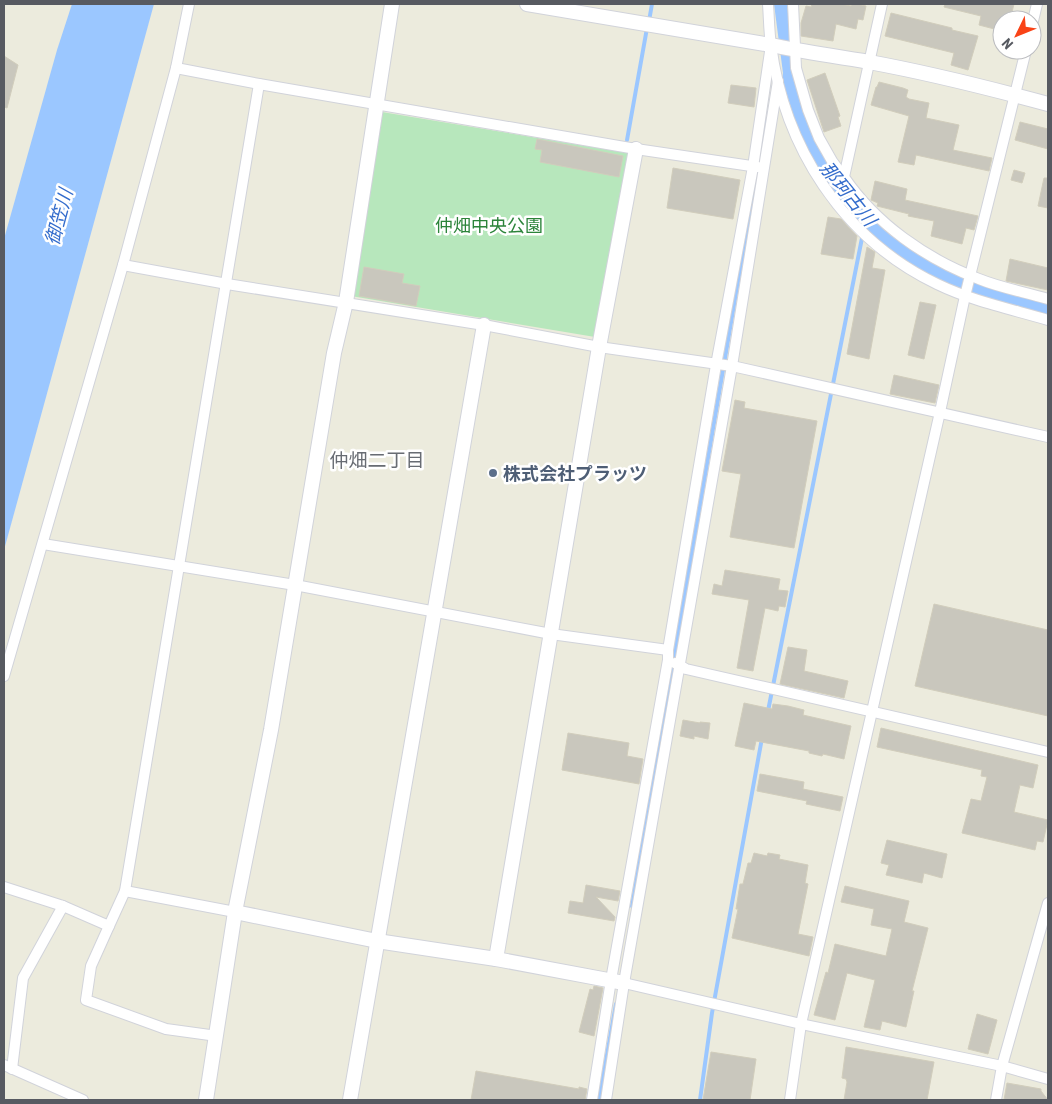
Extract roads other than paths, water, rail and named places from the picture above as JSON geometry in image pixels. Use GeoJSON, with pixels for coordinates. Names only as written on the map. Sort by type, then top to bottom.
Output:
{"type":"FeatureCollection","features":[{"type":"Feature","properties":{"kind":"street"},"geometry":{"type":"LineString","coordinates":[[4,676],[123,265],[176,68],[189,4]]}},
{"type":"Feature","properties":{"kind":"street"},"geometry":{"type":"LineString","coordinates":[[206,1100],[235,912],[271,730],[334,352],[346,302],[392,4]]}},
{"type":"Feature","properties":{"kind":"street"},"geometry":{"type":"LineString","coordinates":[[527,4],[869,62],[948,78],[1048,104]]}},
{"type":"Feature","properties":{"kind":"street"},"geometry":{"type":"LineString","coordinates":[[768,4],[771,45],[788,117],[800,147],[816,176],[843,212],[873,242],[924,278],[965,296],[1048,320]]}},
{"type":"Feature","properties":{"kind":"street"},"geometry":{"type":"LineString","coordinates":[[793,4],[797,72],[808,110],[819,138],[832,161],[872,211],[904,239],[947,265],[971,276],[1048,299]]}},
{"type":"Feature","properties":{"kind":"street"},"geometry":{"type":"LineString","coordinates":[[844,177],[882,4]]}},
{"type":"Feature","properties":{"kind":"street"},"geometry":{"type":"LineString","coordinates":[[606,1100],[617,981],[668,655],[716,365],[753,166],[771,45]]}},
{"type":"Feature","properties":{"kind":"street"},"geometry":{"type":"LineString","coordinates":[[790,1100],[801,1024],[965,296],[1024,60]]}},
{"type":"Feature","properties":{"kind":"street"},"geometry":{"type":"LineString","coordinates":[[176,68],[636,149],[764,167]]}},
{"type":"Feature","properties":{"kind":"street"},"geometry":{"type":"LineString","coordinates":[[592,1100],[679,665],[732,366],[778,81]]}},
{"type":"Feature","properties":{"kind":"street"},"geometry":{"type":"LineString","coordinates":[[217,1036],[166,1029],[86,1000],[91,966],[125,891],[259,84]]}},
{"type":"Feature","properties":{"kind":"street"},"geometry":{"type":"LineString","coordinates":[[496,959],[598,347],[636,149]]}},
{"type":"Feature","properties":{"kind":"street"},"geometry":{"type":"LineString","coordinates":[[123,265],[227,284],[484,325],[598,347],[732,366],[1048,437]]}},
{"type":"Feature","properties":{"kind":"street"},"geometry":{"type":"LineString","coordinates":[[350,1100],[433,611],[484,325]]}},
{"type":"Feature","properties":{"kind":"street"},"geometry":{"type":"LineString","coordinates":[[43,544],[295,585],[668,655],[679,665],[686,668],[1048,752]]}},
{"type":"Feature","properties":{"kind":"street"},"geometry":{"type":"LineString","coordinates":[[4,887],[64,906],[109,926]]}},
{"type":"Feature","properties":{"kind":"street"},"geometry":{"type":"LineString","coordinates":[[125,891],[377,942],[496,959],[617,981],[801,1024],[1002,1066],[1048,1079]]}},
{"type":"Feature","properties":{"kind":"street"},"geometry":{"type":"LineString","coordinates":[[996,1100],[1002,1066],[1048,903]]}},
{"type":"Feature","properties":{"kind":"street"},"geometry":{"type":"LineString","coordinates":[[64,906],[23,978],[8,1067],[83,1100]]}},
{"type":"Feature","properties":{"kind":"water","name":"御笠川"},"geometry":{"type":"Polygon","coordinates":[[[72,4],[154,4],[4,550],[4,239],[57,50],[72,4]]]}},
{"type":"Feature","properties":{"kind":"water","name":"那珂古川"},"geometry":{"type":"Polygon","coordinates":[[[774,4],[787,4],[794,71],[846,187],[932,261],[1048,302],[1048,317],[975,296],[925,275],[875,238],[835,196],[803,146],[782,79],[783,73],[774,4]]]}},
{"type":"Feature","properties":{"kind":"waterway"},"geometry":{"type":"LineString","coordinates":[[649,21],[652,4]]}},
{"type":"Feature","properties":{"kind":"waterway"},"geometry":{"type":"LineString","coordinates":[[627,140],[647,28]]}},
{"type":"Feature","properties":{"kind":"waterway"},"geometry":{"type":"LineString","coordinates":[[759,161],[767,119]]}},
{"type":"Feature","properties":{"kind":"waterway"},"geometry":{"type":"LineString","coordinates":[[632,906],[755,181]]}},
{"type":"Feature","properties":{"kind":"waterway","name":"那珂古川"},"geometry":{"type":"LineString","coordinates":[[768,711],[863,233]]}},
{"type":"Feature","properties":{"kind":"waterway"},"geometry":{"type":"LineString","coordinates":[[700,1100],[712,1013],[762,738]]}},
{"type":"Feature","properties":{"kind":"waterway"},"geometry":{"type":"LineString","coordinates":[[599,1100],[616,1004]]}},
{"type":"Feature","properties":{"kind":"place","name":"株式会社プラッツ"},"geometry":{"type":"Point","coordinates":[493,473]}},
{"type":"Feature","properties":{"kind":"district","name":"仲畑二丁目"},"geometry":{"type":"Point","coordinates":[377,460]}},
{"type":"Feature","properties":{"kind":"park label","name":"仲畑中央公園"},"geometry":{"type":"Point","coordinates":[489,225]}}]}
